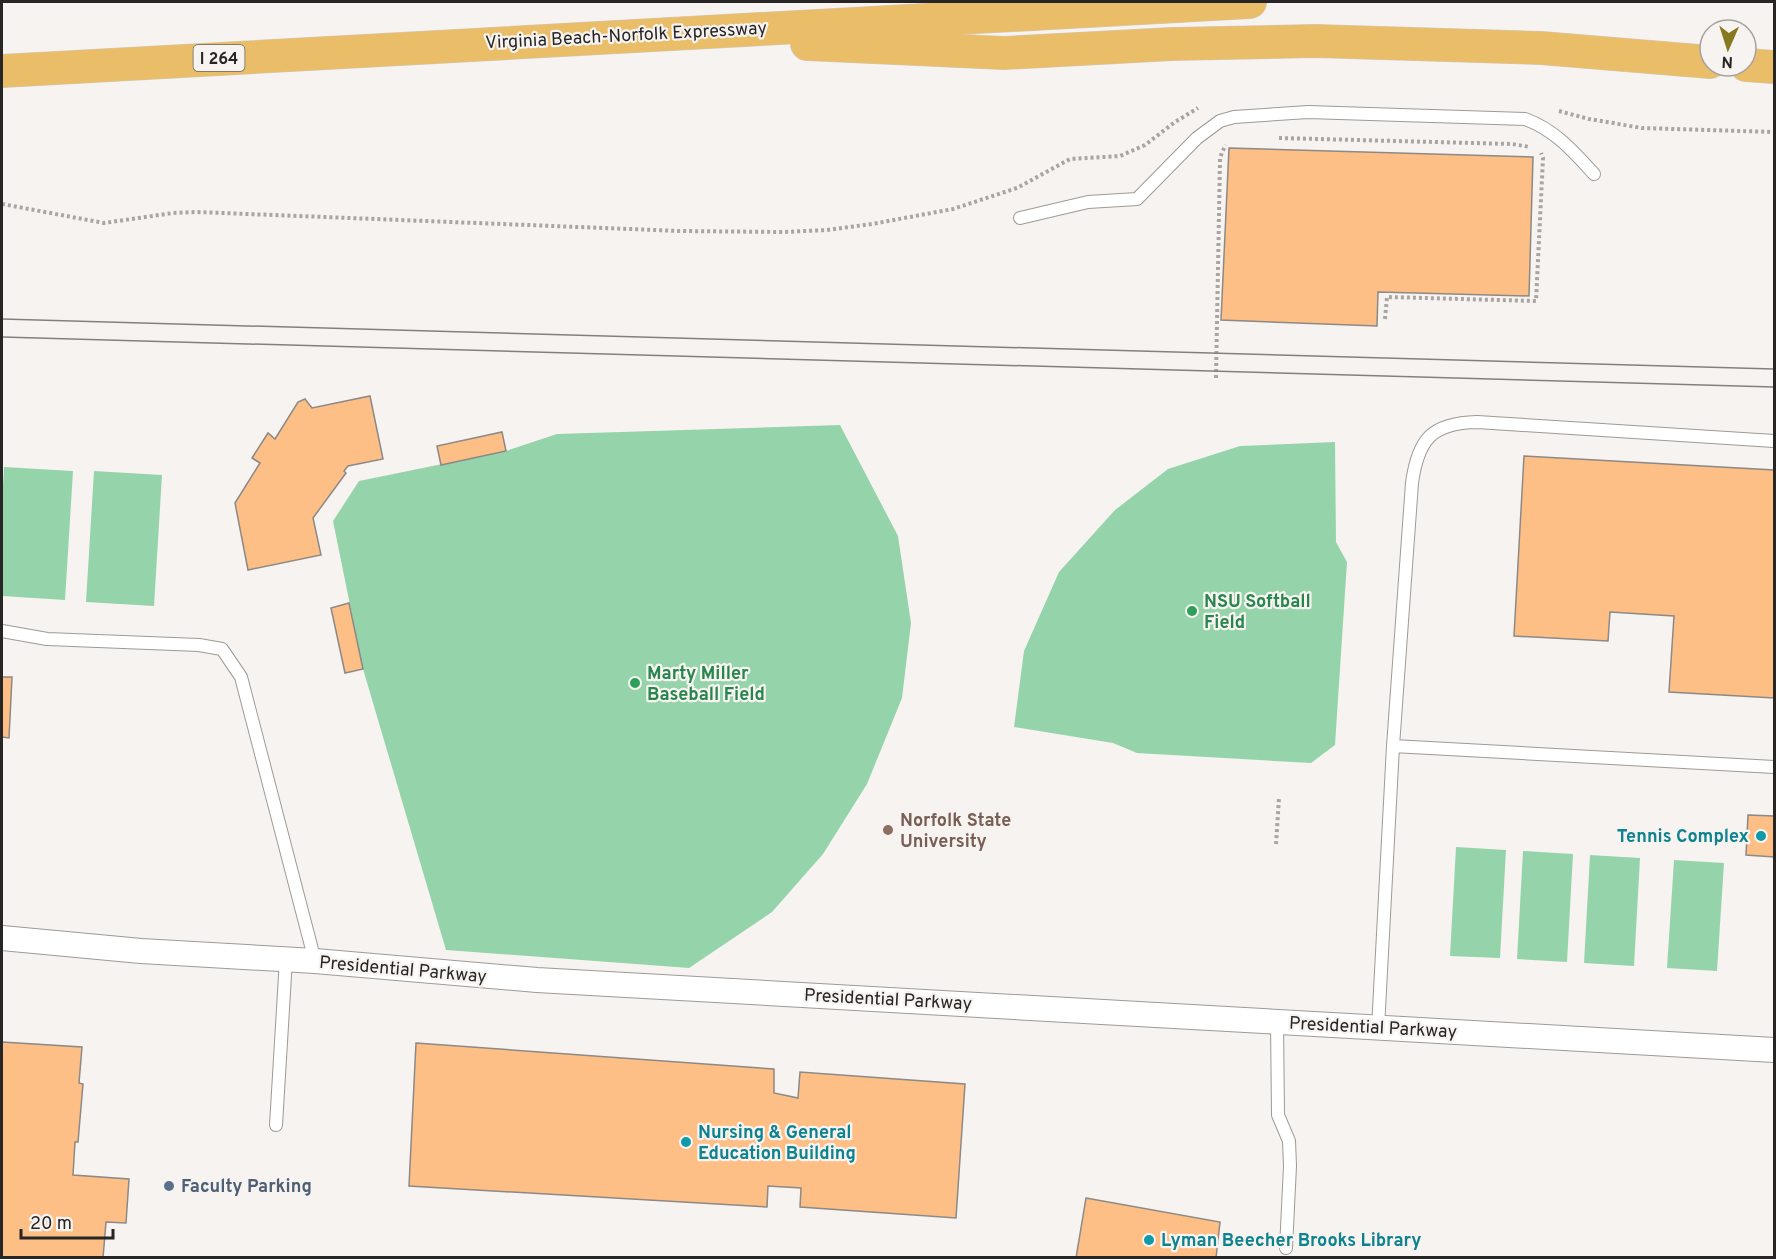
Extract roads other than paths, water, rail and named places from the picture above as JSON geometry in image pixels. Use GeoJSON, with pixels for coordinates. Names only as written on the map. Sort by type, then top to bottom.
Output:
{"type":"FeatureCollection","features":[{"type":"Feature","properties":{"kind":"highway","name":"Virginia Beach-Norfolk Expressway"},"geometry":{"type":"LineString","coordinates":[[2,71],[616,35],[1250,2]]}},
{"type":"Feature","properties":{"kind":"highway"},"geometry":{"type":"LineString","coordinates":[[616,35],[1004,53],[1245,41],[1386,42],[1541,48],[1698,61]]}},
{"type":"Feature","properties":{"kind":"highway"},"geometry":{"type":"LineString","coordinates":[[1758,66],[1774,67]]}},
{"type":"Feature","properties":{"kind":"street","name":"Presidential Parkway"},"geometry":{"type":"LineString","coordinates":[[2,938],[141,951],[315,961],[537,980],[1774,1050]]}},
{"type":"Feature","properties":{"kind":"lane"},"geometry":{"type":"LineString","coordinates":[[1020,218],[1088,202],[1137,199],[1197,138],[1220,121],[1234,117],[1308,112],[1525,119],[1549,129],[1594,174]]}},
{"type":"Feature","properties":{"kind":"lane"},"geometry":{"type":"LineString","coordinates":[[1378,1028],[1393,746],[1414,471],[1427,438],[1446,425],[1477,422],[1774,441]]}},
{"type":"Feature","properties":{"kind":"lane"},"geometry":{"type":"LineString","coordinates":[[2,631],[47,639],[199,645],[222,649],[241,677],[315,961]]}},
{"type":"Feature","properties":{"kind":"lane"},"geometry":{"type":"LineString","coordinates":[[1393,746],[1774,767]]}},
{"type":"Feature","properties":{"kind":"lane"},"geometry":{"type":"LineString","coordinates":[[276,1125],[286,959]]}},
{"type":"Feature","properties":{"kind":"lane"},"geometry":{"type":"LineString","coordinates":[[1277,1022],[1278,1115],[1289,1141],[1290,1166],[1286,1248]]}},
{"type":"Feature","properties":{"kind":"tram line"},"geometry":{"type":"LineString","coordinates":[[2,319],[1774,369]]}},
{"type":"Feature","properties":{"kind":"tram line"},"geometry":{"type":"LineString","coordinates":[[2,337],[1774,387]]}},
{"type":"Feature","properties":{"kind":"place","name":"NSU Softball Field"},"geometry":{"type":"Point","coordinates":[1192,611]}},
{"type":"Feature","properties":{"kind":"place","name":"Marty Miller Baseball Field"},"geometry":{"type":"Point","coordinates":[635,683]}},
{"type":"Feature","properties":{"kind":"place","name":"Norfolk State University"},"geometry":{"type":"Point","coordinates":[888,830]}},
{"type":"Feature","properties":{"kind":"place","name":"Tennis Complex"},"geometry":{"type":"Point","coordinates":[1761,836]}},
{"type":"Feature","properties":{"kind":"place","name":"Nursing & General Education Building"},"geometry":{"type":"Point","coordinates":[686,1142]}},
{"type":"Feature","properties":{"kind":"place","name":"Faculty Parking"},"geometry":{"type":"Point","coordinates":[169,1186]}},
{"type":"Feature","properties":{"kind":"place","name":"Lyman Beecher Brooks Library"},"geometry":{"type":"Point","coordinates":[1149,1240]}}]}
